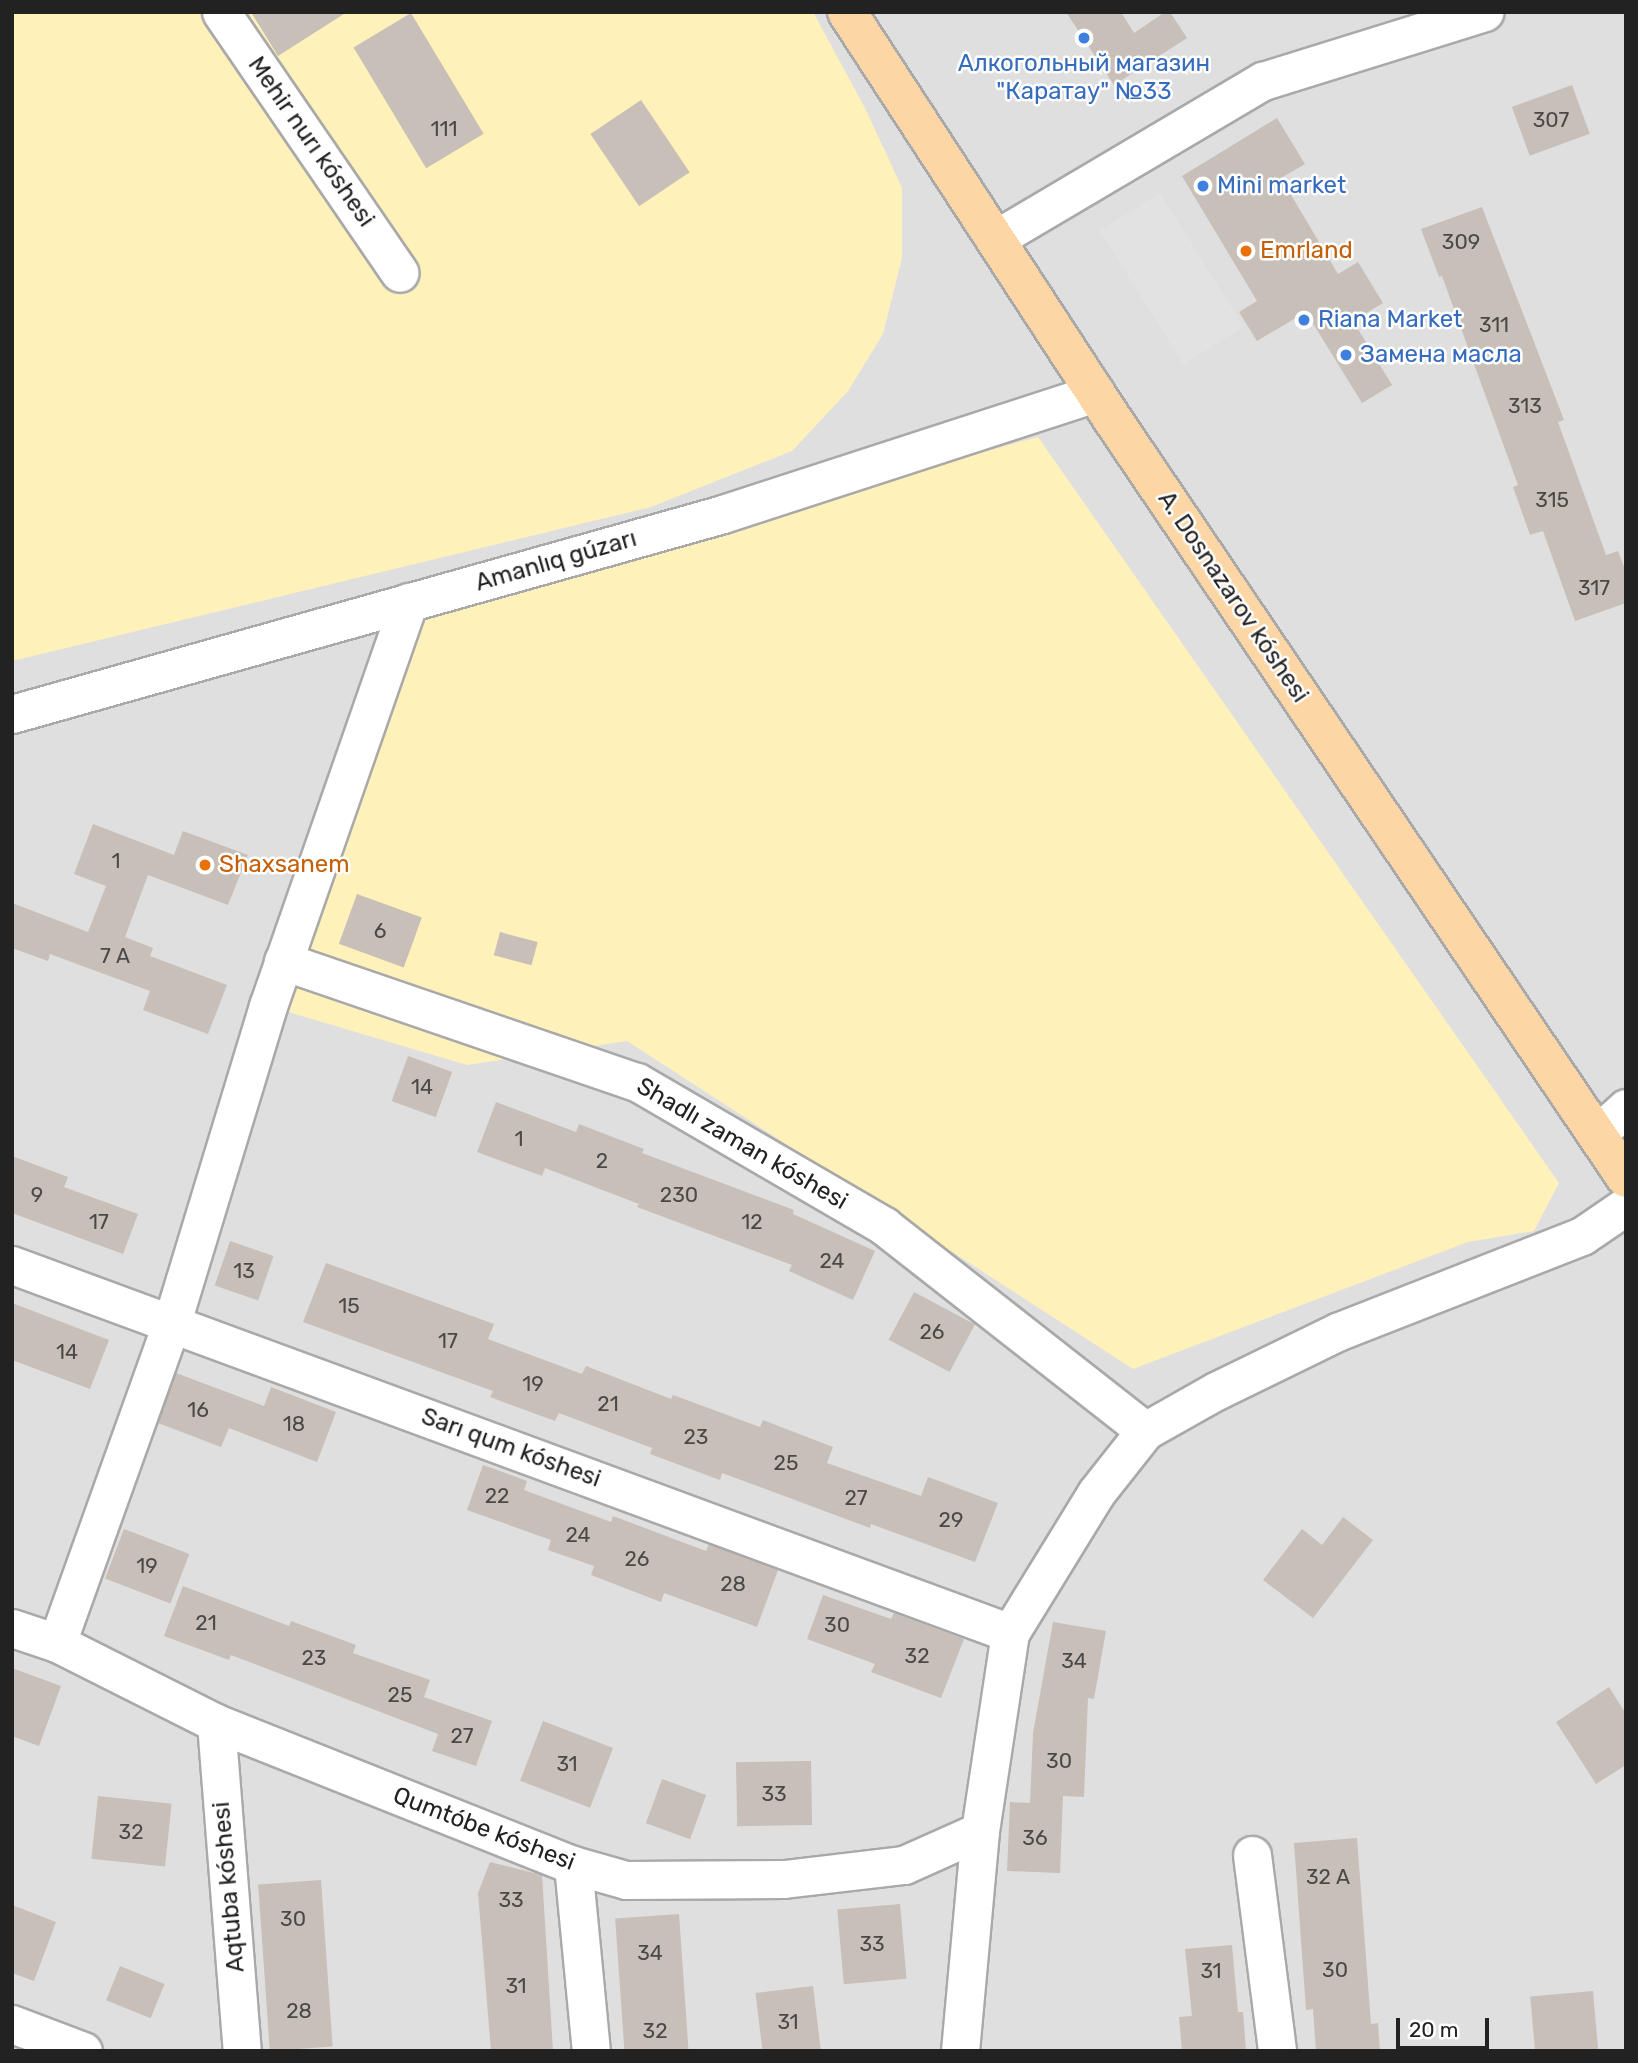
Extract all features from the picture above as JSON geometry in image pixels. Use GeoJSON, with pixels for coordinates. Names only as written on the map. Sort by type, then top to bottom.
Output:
{"type":"FeatureCollection","features":[{"type":"Feature","properties":{"kind":"main road","name":"A. Dosnazarov kóshesi"},"geometry":{"type":"LineString","coordinates":[[846,12],[1097,393],[1626,1178]]}},
{"type":"Feature","properties":{"kind":"street","name":"Mehir nurı kóshesi"},"geometry":{"type":"LineString","coordinates":[[221,12],[400,272]]}},
{"type":"Feature","properties":{"kind":"street"},"geometry":{"type":"LineString","coordinates":[[997,238],[1264,80],[1485,12]]}},
{"type":"Feature","properties":{"kind":"street","name":"Amanlıq gúzarı"},"geometry":{"type":"LineString","coordinates":[[12,714],[723,514],[1097,393]]}},
{"type":"Feature","properties":{"kind":"street"},"geometry":{"type":"LineString","coordinates":[[57,1643],[172,1322],[283,961],[409,602]]}},
{"type":"Feature","properties":{"kind":"street","name":"Shadlı zaman kóshesi"},"geometry":{"type":"LineString","coordinates":[[283,961],[637,1082],[884,1226],[1145,1431]]}},
{"type":"Feature","properties":{"kind":"street"},"geometry":{"type":"LineString","coordinates":[[1597,1134],[1626,1108]]}},
{"type":"Feature","properties":{"kind":"street"},"geometry":{"type":"LineString","coordinates":[[960,2051],[980,1831],[1010,1633],[1096,1493],[1145,1431],[1216,1391],[1337,1332],[1582,1236],[1626,1206]]}},
{"type":"Feature","properties":{"kind":"street","name":"Sarı qum kóshesi"},"geometry":{"type":"LineString","coordinates":[[12,1265],[1010,1633]]}},
{"type":"Feature","properties":{"kind":"street","name":"Qumtóbe kóshesi"},"geometry":{"type":"LineString","coordinates":[[12,1628],[57,1643],[216,1723],[573,1865],[626,1880],[784,1879],[904,1865],[980,1831]]}},
{"type":"Feature","properties":{"kind":"street","name":"Aqtuba kóshesi"},"geometry":{"type":"LineString","coordinates":[[216,1723],[242,2051]]}},
{"type":"Feature","properties":{"kind":"street"},"geometry":{"type":"LineString","coordinates":[[1252,1855],[1277,2051]]}},
{"type":"Feature","properties":{"kind":"street"},"geometry":{"type":"LineString","coordinates":[[573,1865],[591,2051]]}},
{"type":"Feature","properties":{"kind":"street"},"geometry":{"type":"LineString","coordinates":[[12,2024],[83,2051]]}},
{"type":"Feature","properties":{"kind":"shaded area"},"geometry":{"type":"Polygon","coordinates":[[[12,12],[1626,12],[1626,2051],[12,2051],[12,12]]]}},
{"type":"Feature","properties":{"kind":"shaded area"},"geometry":{"type":"Polygon","coordinates":[[[1160,193],[1244,327],[1184,365],[1100,231],[1160,193]]]}},
{"type":"Feature","properties":{"kind":"sand"},"geometry":{"type":"Polygon","coordinates":[[[12,12],[813,12],[865,108],[902,188],[902,258],[883,334],[848,391],[792,451],[651,507],[12,661],[12,12]]]}},
{"type":"Feature","properties":{"kind":"sand"},"geometry":{"type":"Polygon","coordinates":[[[1038,437],[1559,1183],[1534,1231],[1468,1242],[1133,1369],[627,1041],[467,1065],[268,1006],[416,607],[1038,437]]]}},
{"type":"Feature","properties":{"kind":"building"},"geometry":{"type":"Polygon","coordinates":[[[251,12],[347,12],[278,56],[251,12]]]}},
{"type":"Feature","properties":{"kind":"building"},"geometry":{"type":"Polygon","coordinates":[[[1066,12],[1121,12],[1134,33],[1165,12],[1170,12],[1187,38],[1114,85],[1066,12]]]}},
{"type":"Feature","properties":{"kind":"building"},"geometry":{"type":"Polygon","coordinates":[[[411,13],[484,134],[426,168],[354,48],[411,13]]]}},
{"type":"Feature","properties":{"kind":"building"},"geometry":{"type":"Polygon","coordinates":[[[1572,85],[1590,134],[1530,156],[1512,107],[1572,85]]]}},
{"type":"Feature","properties":{"kind":"building"},"geometry":{"type":"Polygon","coordinates":[[[641,100],[690,172],[639,206],[590,134],[641,100]]]}},
{"type":"Feature","properties":{"kind":"building"},"geometry":{"type":"Polygon","coordinates":[[[1277,118],[1305,164],[1281,178],[1338,274],[1358,262],[1383,303],[1353,321],[1392,385],[1362,403],[1306,312],[1257,341],[1239,312],[1257,301],[1182,176],[1277,118]]]}},
{"type":"Feature","properties":{"kind":"building"},"geometry":{"type":"Polygon","coordinates":[[[1482,207],[1564,420],[1558,422],[1606,555],[1618,551],[1626,572],[1626,603],[1575,621],[1543,531],[1530,535],[1513,487],[1518,485],[1442,276],[1439,277],[1421,229],[1482,207]]]}},
{"type":"Feature","properties":{"kind":"building"},"geometry":{"type":"Polygon","coordinates":[[[93,824],[174,855],[183,831],[248,855],[228,905],[148,875],[125,937],[153,948],[150,956],[227,985],[208,1034],[143,1010],[150,991],[50,954],[48,961],[12,948],[12,903],[88,932],[106,886],[74,874],[93,824]]]}},
{"type":"Feature","properties":{"kind":"building"},"geometry":{"type":"Polygon","coordinates":[[[357,894],[422,918],[404,967],[339,944],[357,894]]]}},
{"type":"Feature","properties":{"kind":"building"},"geometry":{"type":"Polygon","coordinates":[[[500,932],[538,942],[531,965],[494,955],[500,932]]]}},
{"type":"Feature","properties":{"kind":"building"},"geometry":{"type":"Polygon","coordinates":[[[408,1056],[452,1072],[436,1117],[392,1101],[408,1056]]]}},
{"type":"Feature","properties":{"kind":"building"},"geometry":{"type":"Polygon","coordinates":[[[496,1102],[576,1132],[579,1124],[644,1149],[642,1153],[794,1210],[793,1214],[875,1251],[853,1300],[789,1271],[792,1265],[637,1207],[639,1204],[545,1168],[542,1176],[477,1152],[496,1102]]]}},
{"type":"Feature","properties":{"kind":"building"},"geometry":{"type":"Polygon","coordinates":[[[12,1156],[68,1177],[64,1187],[138,1214],[123,1254],[12,1213],[12,1156]]]}},
{"type":"Feature","properties":{"kind":"building"},"geometry":{"type":"Polygon","coordinates":[[[230,1241],[273,1256],[258,1300],[215,1285],[230,1241]]]}},
{"type":"Feature","properties":{"kind":"building"},"geometry":{"type":"Polygon","coordinates":[[[326,1263],[494,1324],[488,1339],[582,1374],[586,1366],[671,1399],[673,1395],[760,1427],[763,1420],[833,1447],[827,1463],[921,1496],[928,1477],[998,1503],[975,1562],[871,1524],[870,1528],[722,1473],[720,1480],[650,1454],[652,1448],[559,1413],[555,1421],[490,1397],[493,1391],[303,1322],[326,1263]]]}},
{"type":"Feature","properties":{"kind":"building"},"geometry":{"type":"Polygon","coordinates":[[[914,1292],[975,1324],[950,1372],[889,1340],[914,1292]]]}},
{"type":"Feature","properties":{"kind":"building"},"geometry":{"type":"Polygon","coordinates":[[[12,1303],[109,1340],[90,1389],[12,1360],[12,1303]]]}},
{"type":"Feature","properties":{"kind":"building"},"geometry":{"type":"Polygon","coordinates":[[[176,1373],[264,1406],[271,1387],[336,1412],[317,1462],[229,1428],[221,1447],[158,1423],[176,1373]]]}},
{"type":"Feature","properties":{"kind":"building"},"geometry":{"type":"Polygon","coordinates":[[[483,1465],[527,1481],[524,1490],[611,1522],[613,1516],[706,1551],[709,1544],[778,1570],[757,1627],[664,1593],[661,1602],[591,1575],[594,1566],[548,1550],[551,1540],[467,1510],[483,1465]]]}},
{"type":"Feature","properties":{"kind":"building"},"geometry":{"type":"Polygon","coordinates":[[[1343,1517],[1373,1540],[1313,1618],[1263,1580],[1302,1529],[1322,1545],[1343,1517]]]}},
{"type":"Feature","properties":{"kind":"building"},"geometry":{"type":"Polygon","coordinates":[[[124,1529],[189,1554],[170,1604],[105,1578],[124,1529]]]}},
{"type":"Feature","properties":{"kind":"building"},"geometry":{"type":"Polygon","coordinates":[[[183,1586],[289,1626],[291,1621],[356,1645],[353,1653],[430,1680],[424,1697],[492,1721],[476,1766],[432,1751],[438,1734],[231,1655],[229,1660],[164,1636],[183,1586]]]}},
{"type":"Feature","properties":{"kind":"building"},"geometry":{"type":"Polygon","coordinates":[[[823,1595],[891,1619],[894,1613],[964,1639],[941,1698],[871,1672],[875,1664],[807,1639],[823,1595]]]}},
{"type":"Feature","properties":{"kind":"building"},"geometry":{"type":"Polygon","coordinates":[[[1053,1622],[1106,1631],[1094,1699],[1088,1698],[1084,1797],[1063,1796],[1060,1873],[1007,1871],[1010,1802],[1030,1803],[1033,1733],[1053,1622]]]}},
{"type":"Feature","properties":{"kind":"building"},"geometry":{"type":"Polygon","coordinates":[[[12,1668],[61,1686],[39,1746],[12,1736],[12,1668]]]}},
{"type":"Feature","properties":{"kind":"building"},"geometry":{"type":"Polygon","coordinates":[[[1609,1687],[1626,1714],[1626,1765],[1596,1784],[1556,1722],[1609,1687]]]}},
{"type":"Feature","properties":{"kind":"building"},"geometry":{"type":"Polygon","coordinates":[[[543,1721],[613,1748],[590,1808],[520,1781],[543,1721]]]}},
{"type":"Feature","properties":{"kind":"building"},"geometry":{"type":"Polygon","coordinates":[[[811,1761],[812,1825],[737,1826],[736,1762],[811,1761]]]}},
{"type":"Feature","properties":{"kind":"building"},"geometry":{"type":"Polygon","coordinates":[[[662,1779],[706,1795],[690,1839],[646,1823],[662,1779]]]}},
{"type":"Feature","properties":{"kind":"building"},"geometry":{"type":"Polygon","coordinates":[[[98,1796],[172,1804],[165,1866],[91,1859],[98,1796]]]}},
{"type":"Feature","properties":{"kind":"building"},"geometry":{"type":"Polygon","coordinates":[[[1357,1838],[1371,2024],[1378,2023],[1380,2051],[1316,2051],[1313,2009],[1306,2010],[1294,1843],[1357,1838]]]}},
{"type":"Feature","properties":{"kind":"building"},"geometry":{"type":"Polygon","coordinates":[[[490,1862],[542,1875],[553,2051],[491,2051],[478,1893],[490,1862]]]}},
{"type":"Feature","properties":{"kind":"building"},"geometry":{"type":"Polygon","coordinates":[[[321,1880],[333,2047],[270,2051],[258,1884],[321,1880]]]}},
{"type":"Feature","properties":{"kind":"building"},"geometry":{"type":"Polygon","coordinates":[[[900,1904],[907,1979],[844,1984],[837,1909],[900,1904]]]}},
{"type":"Feature","properties":{"kind":"building"},"geometry":{"type":"Polygon","coordinates":[[[12,1905],[56,1922],[34,1981],[12,1973],[12,1905]]]}},
{"type":"Feature","properties":{"kind":"building"},"geometry":{"type":"Polygon","coordinates":[[[679,1914],[689,2051],[624,2051],[615,1918],[679,1914]]]}},
{"type":"Feature","properties":{"kind":"building"},"geometry":{"type":"Polygon","coordinates":[[[1232,1945],[1238,2012],[1243,2012],[1246,2051],[1182,2051],[1179,2017],[1192,2016],[1185,1949],[1232,1945]]]}},
{"type":"Feature","properties":{"kind":"building"},"geometry":{"type":"Polygon","coordinates":[[[120,1966],[165,1984],[151,2018],[106,2000],[120,1966]]]}},
{"type":"Feature","properties":{"kind":"building"},"geometry":{"type":"Polygon","coordinates":[[[813,1986],[821,2051],[763,2051],[755,1993],[813,1986]]]}},
{"type":"Feature","properties":{"kind":"building"},"geometry":{"type":"Polygon","coordinates":[[[1593,1991],[1598,2051],[1535,2051],[1530,1996],[1593,1991]]]}},
{"type":"Feature","properties":{"kind":"place","name":"Алкогольный магазин \"Каратау\" №33"},"geometry":{"type":"Point","coordinates":[1084,38]}},
{"type":"Feature","properties":{"kind":"place","name":"Mini market"},"geometry":{"type":"Point","coordinates":[1203,186]}},
{"type":"Feature","properties":{"kind":"place","name":"Emrland"},"geometry":{"type":"Point","coordinates":[1246,251]}},
{"type":"Feature","properties":{"kind":"place","name":"Riana Market"},"geometry":{"type":"Point","coordinates":[1304,320]}},
{"type":"Feature","properties":{"kind":"place","name":"Замена масла"},"geometry":{"type":"Point","coordinates":[1346,355]}},
{"type":"Feature","properties":{"kind":"place","name":"Shaxsanem"},"geometry":{"type":"Point","coordinates":[205,865]}}]}
